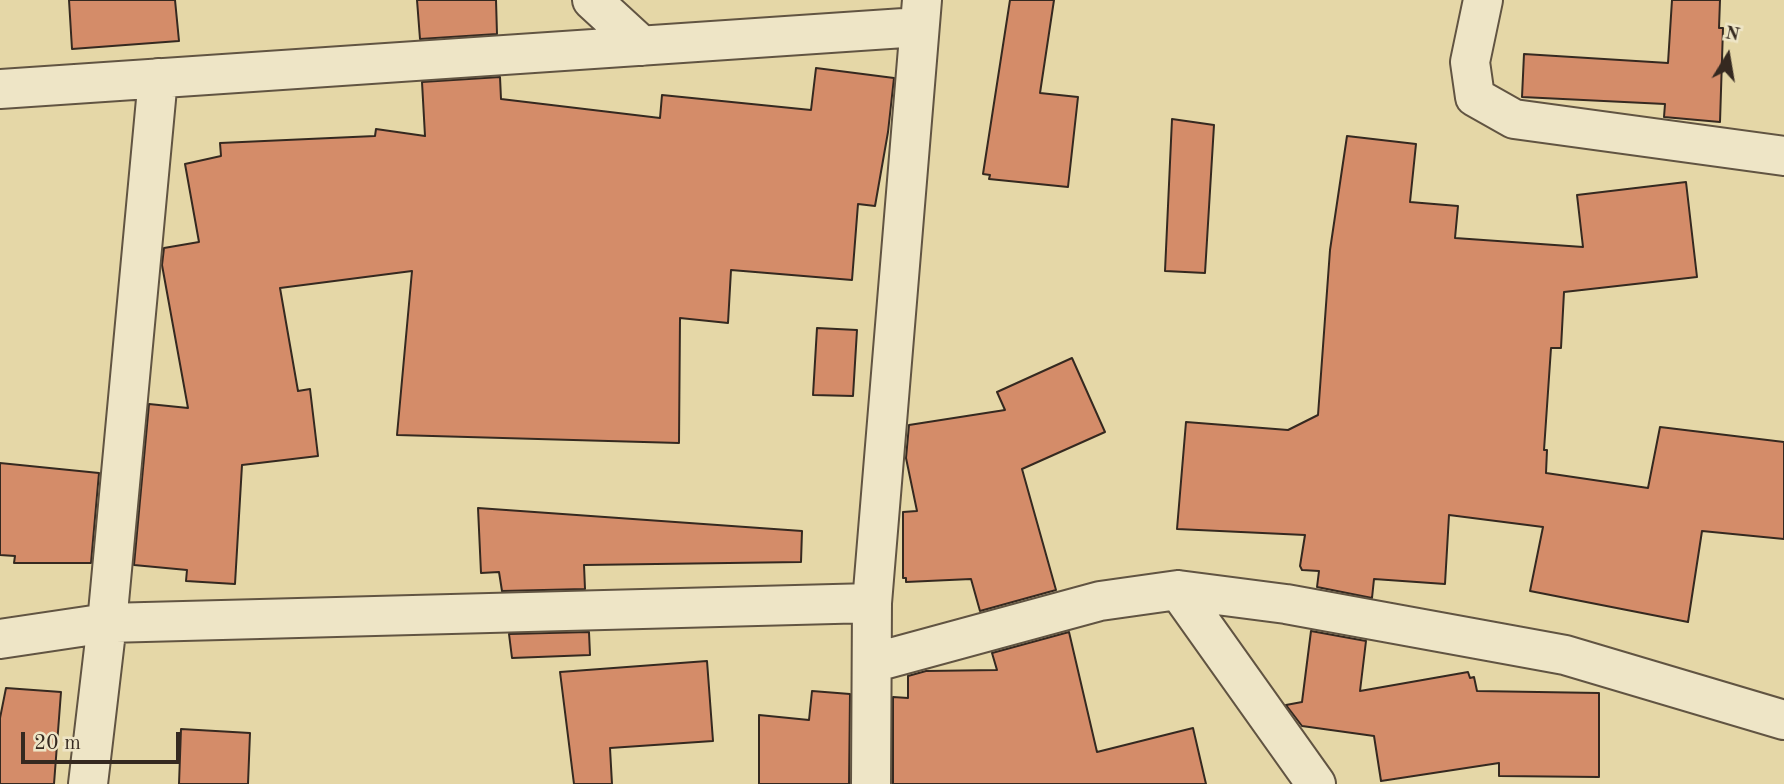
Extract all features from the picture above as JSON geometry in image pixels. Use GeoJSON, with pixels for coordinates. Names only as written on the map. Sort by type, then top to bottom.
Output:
{"type":"FeatureCollection","features":[{"type":"Feature","properties":{"kind":"street"},"geometry":{"type":"LineString","coordinates":[[592,0],[642,46]]}},
{"type":"Feature","properties":{"kind":"street"},"geometry":{"type":"LineString","coordinates":[[1483,0],[1470,62],[1475,97],[1514,119],[1784,156]]}},
{"type":"Feature","properties":{"kind":"street"},"geometry":{"type":"LineString","coordinates":[[0,89],[642,46],[920,14],[872,603],[871,784]]}},
{"type":"Feature","properties":{"kind":"street"},"geometry":{"type":"LineString","coordinates":[[88,784],[107,623],[158,78]]}},
{"type":"Feature","properties":{"kind":"street"},"geometry":{"type":"LineString","coordinates":[[872,663],[1100,601],[1178,590],[1286,604],[1565,655],[1784,720]]}},
{"type":"Feature","properties":{"kind":"street"},"geometry":{"type":"LineString","coordinates":[[1178,590],[1316,784]]}},
{"type":"Feature","properties":{"kind":"street"},"geometry":{"type":"LineString","coordinates":[[0,639],[107,623],[872,603]]}},
{"type":"Feature","properties":{"kind":"building"},"geometry":{"type":"Polygon","coordinates":[[[69,0],[175,0],[179,41],[72,49],[69,0]]]}},
{"type":"Feature","properties":{"kind":"building"},"geometry":{"type":"Polygon","coordinates":[[[417,0],[496,0],[497,34],[420,39],[417,0]]]}},
{"type":"Feature","properties":{"kind":"building"},"geometry":{"type":"Polygon","coordinates":[[[1010,0],[1054,0],[1040,93],[1078,97],[1068,187],[989,179],[990,175],[983,174],[1010,0]]]}},
{"type":"Feature","properties":{"kind":"building"},"geometry":{"type":"Polygon","coordinates":[[[1672,0],[1720,0],[1719,28],[1723,28],[1720,122],[1664,117],[1665,104],[1522,97],[1524,54],[1668,63],[1672,0]]]}},
{"type":"Feature","properties":{"kind":"building"},"geometry":{"type":"Polygon","coordinates":[[[816,68],[894,78],[875,206],[858,204],[852,280],[731,270],[728,323],[680,318],[679,443],[397,435],[412,271],[280,288],[298,391],[310,389],[318,456],[242,465],[235,584],[186,581],[187,570],[134,565],[149,404],[188,408],[162,265],[164,248],[199,242],[185,164],[221,156],[220,143],[375,136],[376,129],[425,136],[422,82],[500,77],[501,99],[660,118],[662,95],[811,110],[816,68]]]}},
{"type":"Feature","properties":{"kind":"building"},"geometry":{"type":"Polygon","coordinates":[[[1172,119],[1214,125],[1205,273],[1165,271],[1172,119]]]}},
{"type":"Feature","properties":{"kind":"building"},"geometry":{"type":"Polygon","coordinates":[[[1347,136],[1416,144],[1410,202],[1458,206],[1455,238],[1583,247],[1577,195],[1686,182],[1697,277],[1564,292],[1561,348],[1551,348],[1544,450],[1547,450],[1546,473],[1648,488],[1660,427],[1784,442],[1784,539],[1702,531],[1688,622],[1530,591],[1543,527],[1449,515],[1445,584],[1374,579],[1372,598],[1317,587],[1319,571],[1302,570],[1300,566],[1305,535],[1177,529],[1186,422],[1288,430],[1318,415],[1330,250],[1347,136]]]}},
{"type":"Feature","properties":{"kind":"building"},"geometry":{"type":"Polygon","coordinates":[[[817,328],[857,330],[853,396],[813,395],[817,328]]]}},
{"type":"Feature","properties":{"kind":"building"},"geometry":{"type":"Polygon","coordinates":[[[1072,358],[1105,432],[1022,469],[1056,590],[980,611],[971,579],[906,582],[906,578],[903,578],[903,512],[917,511],[906,458],[909,425],[1005,410],[997,392],[1072,358]]]}},
{"type":"Feature","properties":{"kind":"building"},"geometry":{"type":"Polygon","coordinates":[[[0,463],[99,473],[91,563],[14,563],[15,556],[0,555],[0,463]]]}},
{"type":"Feature","properties":{"kind":"building"},"geometry":{"type":"Polygon","coordinates":[[[478,508],[802,531],[801,562],[584,565],[585,589],[502,591],[499,572],[481,573],[478,508]]]}},
{"type":"Feature","properties":{"kind":"building"},"geometry":{"type":"Polygon","coordinates":[[[1311,631],[1366,641],[1360,691],[1468,672],[1470,678],[1474,677],[1477,691],[1599,693],[1599,777],[1499,776],[1499,763],[1381,781],[1374,736],[1302,726],[1286,705],[1302,702],[1311,631]]]}},
{"type":"Feature","properties":{"kind":"building"},"geometry":{"type":"Polygon","coordinates":[[[589,632],[590,655],[512,658],[509,634],[589,632]]]}},
{"type":"Feature","properties":{"kind":"building"},"geometry":{"type":"Polygon","coordinates":[[[1069,632],[1097,752],[1193,728],[1206,784],[893,784],[893,697],[908,698],[908,676],[926,671],[997,670],[992,653],[1069,632]]]}},
{"type":"Feature","properties":{"kind":"building"},"geometry":{"type":"Polygon","coordinates":[[[707,661],[713,741],[610,748],[612,784],[574,784],[560,672],[707,661]]]}},
{"type":"Feature","properties":{"kind":"building"},"geometry":{"type":"Polygon","coordinates":[[[6,688],[61,692],[54,784],[0,784],[0,718],[6,688]]]}},
{"type":"Feature","properties":{"kind":"building"},"geometry":{"type":"Polygon","coordinates":[[[812,691],[850,694],[849,784],[759,784],[759,715],[809,720],[812,691]]]}},
{"type":"Feature","properties":{"kind":"building"},"geometry":{"type":"Polygon","coordinates":[[[181,729],[250,733],[248,784],[179,784],[181,729]]]}}]}
